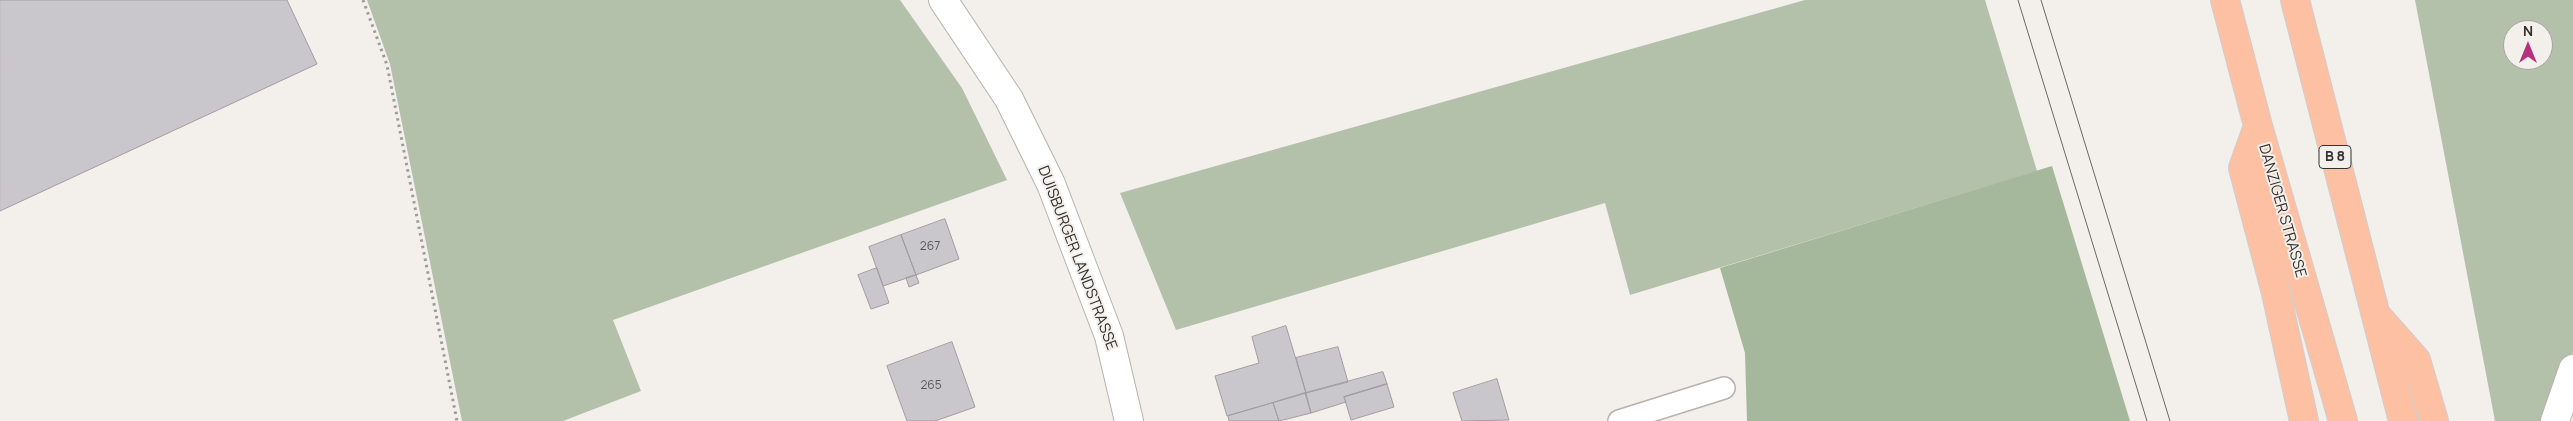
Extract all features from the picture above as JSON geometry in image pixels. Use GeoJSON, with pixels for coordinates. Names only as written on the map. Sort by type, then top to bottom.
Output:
{"type":"FeatureCollection","features":[{"type":"Feature","properties":{"kind":"highway","name":"DANZIGER STRASSE"},"geometry":{"type":"LineString","coordinates":[[2225,0],[2258,126],[2343,421]]}},
{"type":"Feature","properties":{"kind":"highway","name":"B 8"},"geometry":{"type":"LineString","coordinates":[[2295,0],[2403,421]]}},
{"type":"Feature","properties":{"kind":"highway"},"geometry":{"type":"LineString","coordinates":[[2258,126],[2243,168],[2276,293],[2304,421]]}},
{"type":"Feature","properties":{"kind":"highway"},"geometry":{"type":"LineString","coordinates":[[2376,314],[2416,360],[2434,421]]}},
{"type":"Feature","properties":{"kind":"street","name":"DUISBURGER LANDSTRASSE"},"geometry":{"type":"LineString","coordinates":[[943,0],[1009,99],[1051,184],[1109,336],[1129,421]]}},
{"type":"Feature","properties":{"kind":"street"},"geometry":{"type":"LineString","coordinates":[[2555,421],[2573,369]]}},
{"type":"Feature","properties":{"kind":"lane"},"geometry":{"type":"LineString","coordinates":[[1620,421],[1676,412],[1724,388]]}},
{"type":"Feature","properties":{"kind":"path"},"geometry":{"type":"LineString","coordinates":[[363,0],[386,65],[457,421]]}},
{"type":"Feature","properties":{"kind":"green space"},"geometry":{"type":"Polygon","coordinates":[[[367,0],[900,0],[962,88],[1007,180],[613,320],[641,391],[563,421],[462,421],[390,64],[367,0]]]}},
{"type":"Feature","properties":{"kind":"green space"},"geometry":{"type":"Polygon","coordinates":[[[1805,0],[1985,0],[2037,171],[1630,295],[1605,203],[1176,330],[1120,193],[1805,0]]]}},
{"type":"Feature","properties":{"kind":"green space"},"geometry":{"type":"Polygon","coordinates":[[[2415,0],[2573,0],[2573,352],[2550,421],[2495,421],[2415,0]]]}},
{"type":"Feature","properties":{"kind":"green space"},"geometry":{"type":"Polygon","coordinates":[[[2052,166],[2130,421],[1747,421],[1745,353],[1720,268],[2052,166]]]}},
{"type":"Feature","properties":{"kind":"building"},"geometry":{"type":"Polygon","coordinates":[[[0,0],[287,0],[317,64],[0,211],[0,0]]]}},
{"type":"Feature","properties":{"kind":"building"},"geometry":{"type":"Polygon","coordinates":[[[945,219],[959,259],[916,275],[901,235],[945,219]]]}},
{"type":"Feature","properties":{"kind":"building"},"geometry":{"type":"Polygon","coordinates":[[[901,235],[916,275],[883,286],[869,247],[901,235]]]}},
{"type":"Feature","properties":{"kind":"building"},"geometry":{"type":"Polygon","coordinates":[[[877,268],[889,303],[871,309],[858,275],[877,268]]]}},
{"type":"Feature","properties":{"kind":"building"},"geometry":{"type":"Polygon","coordinates":[[[916,275],[919,283],[909,287],[906,278],[916,275]]]}},
{"type":"Feature","properties":{"kind":"building"},"geometry":{"type":"Polygon","coordinates":[[[1286,326],[1306,393],[1227,416],[1215,376],[1259,363],[1252,337],[1286,326]]]}},
{"type":"Feature","properties":{"kind":"building"},"geometry":{"type":"Polygon","coordinates":[[[952,342],[975,407],[935,421],[907,421],[887,366],[952,342]]]}},
{"type":"Feature","properties":{"kind":"building"},"geometry":{"type":"Polygon","coordinates":[[[1338,347],[1348,382],[1306,393],[1296,358],[1338,347]]]}},
{"type":"Feature","properties":{"kind":"building"},"geometry":{"type":"Polygon","coordinates":[[[1383,372],[1387,384],[1344,397],[1346,402],[1311,413],[1306,393],[1383,372]]]}},
{"type":"Feature","properties":{"kind":"building"},"geometry":{"type":"Polygon","coordinates":[[[1497,379],[1509,420],[1462,421],[1453,393],[1497,379]]]}},
{"type":"Feature","properties":{"kind":"building"},"geometry":{"type":"Polygon","coordinates":[[[1387,384],[1394,407],[1351,420],[1344,397],[1387,384]]]}},
{"type":"Feature","properties":{"kind":"building"},"geometry":{"type":"Polygon","coordinates":[[[1305,393],[1311,413],[1279,421],[1273,403],[1305,393]]]}},
{"type":"Feature","properties":{"kind":"building"},"geometry":{"type":"Polygon","coordinates":[[[1273,403],[1279,421],[1229,421],[1228,416],[1273,403]]]}},
{"type":"Feature","properties":{"kind":"tram line"},"geometry":{"type":"LineString","coordinates":[[2018,0],[2147,421]]}},
{"type":"Feature","properties":{"kind":"tram line"},"geometry":{"type":"LineString","coordinates":[[2041,0],[2170,421]]}}]}
